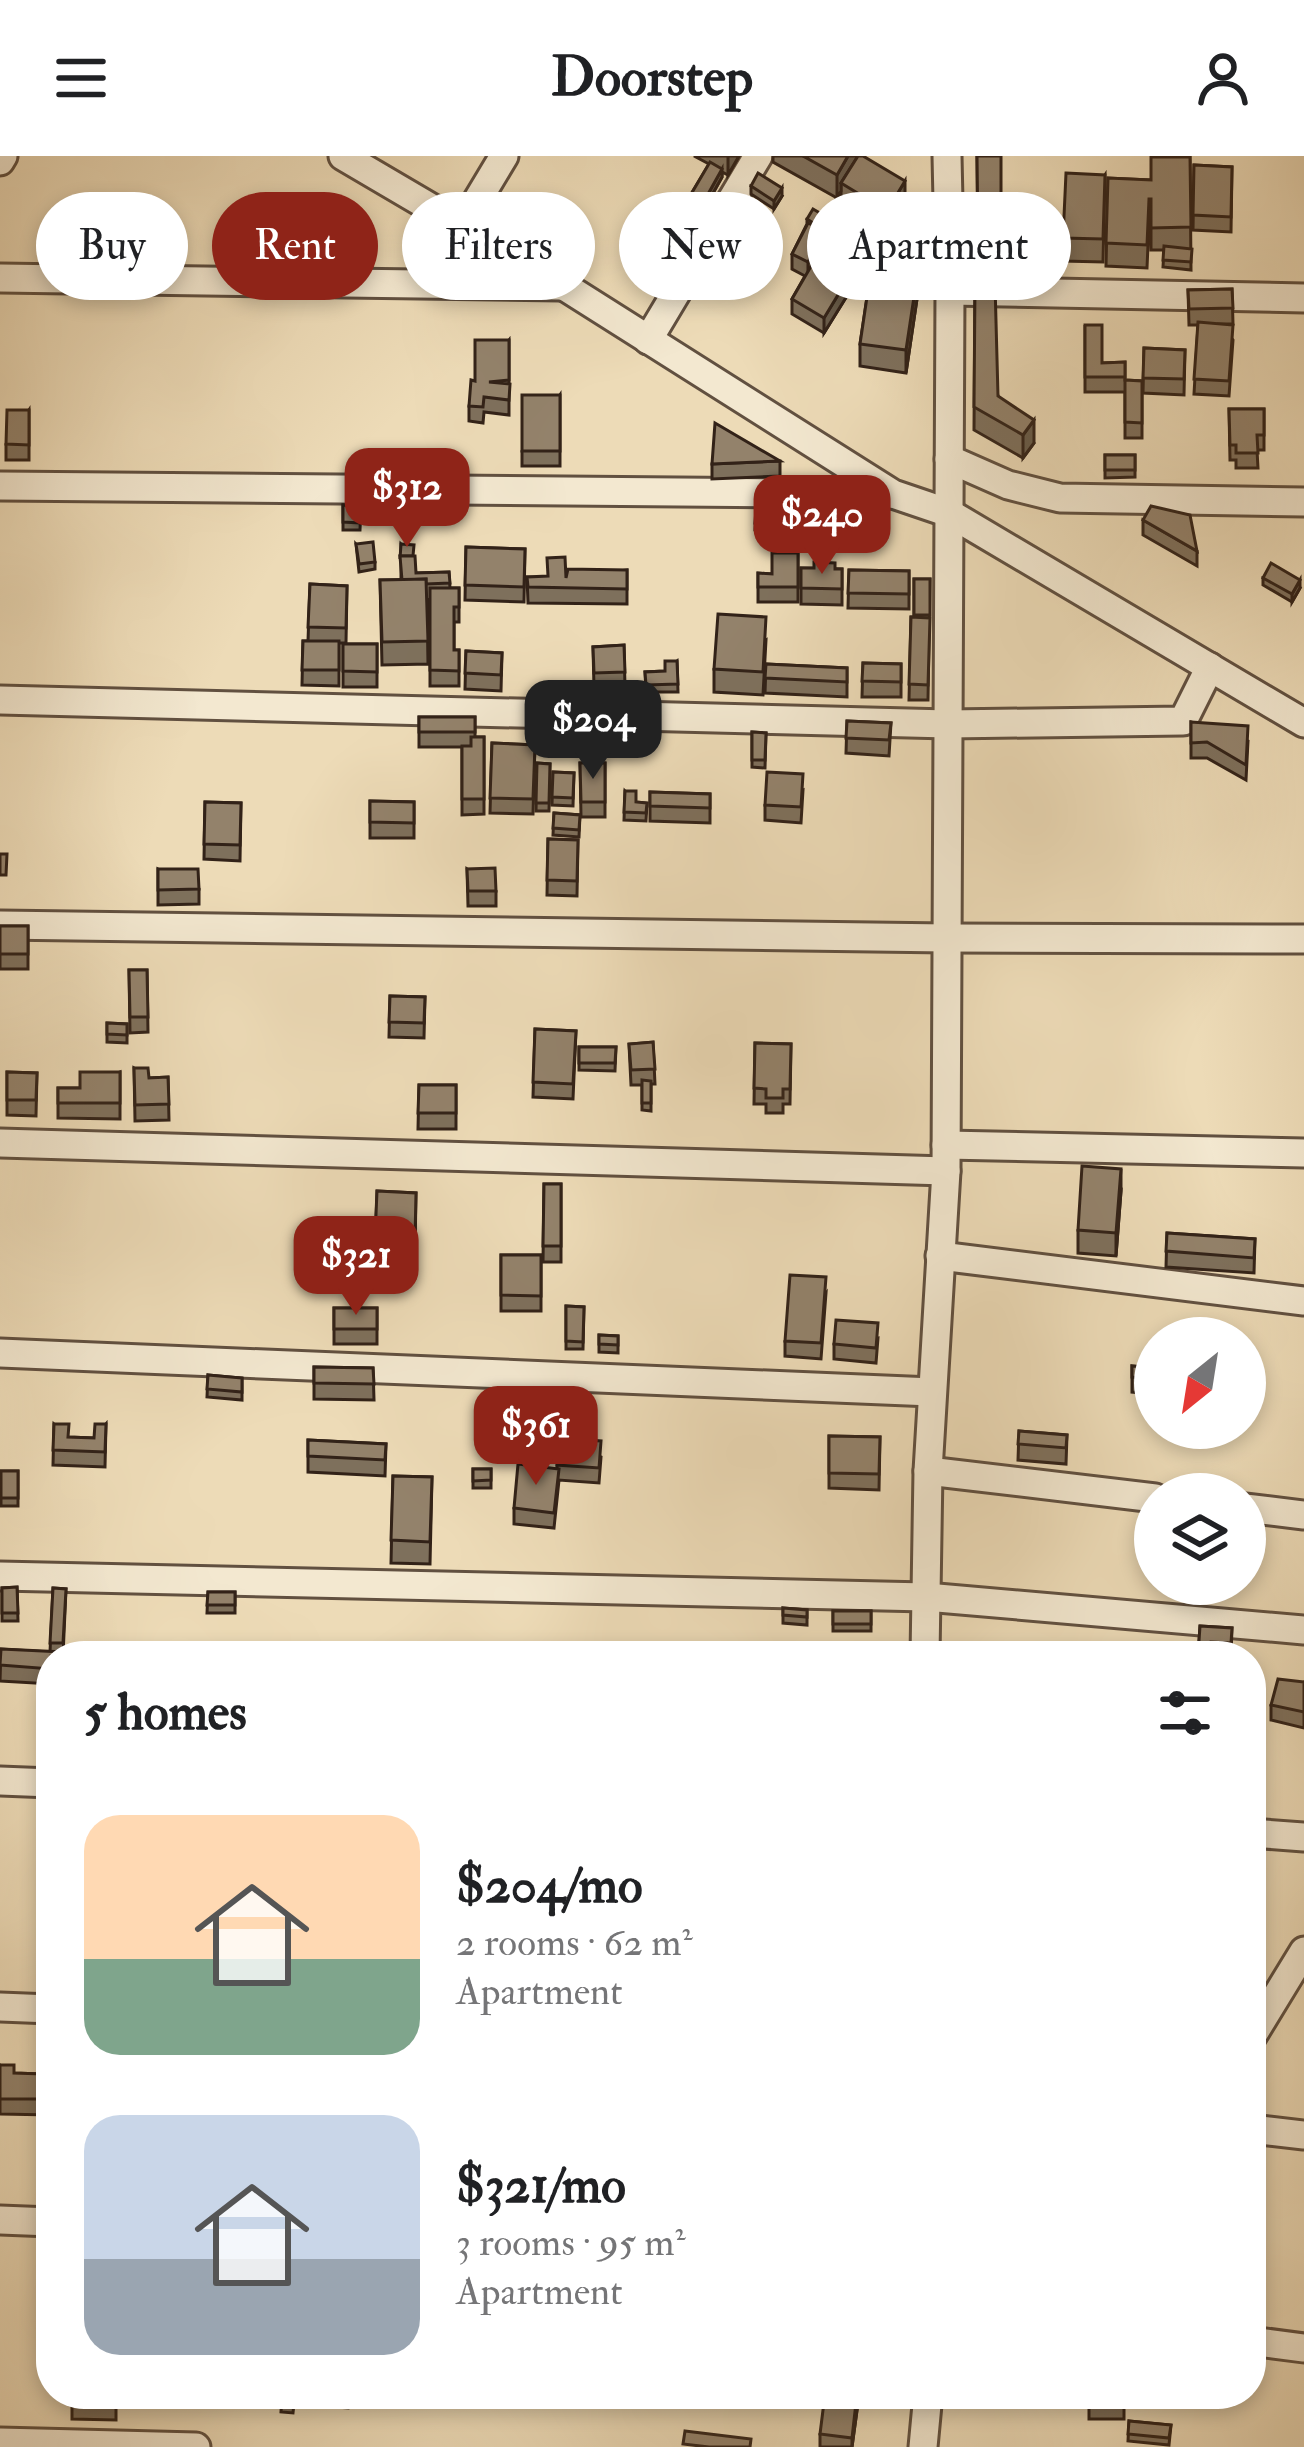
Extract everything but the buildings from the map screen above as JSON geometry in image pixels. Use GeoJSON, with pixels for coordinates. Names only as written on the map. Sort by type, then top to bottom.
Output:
{"type":"FeatureCollection","features":[{"type":"Feature","properties":{"kind":"street"},"geometry":{"type":"LineString","coordinates":[[344,156],[405,192]]}},
{"type":"Feature","properties":{"kind":"street"},"geometry":{"type":"LineString","coordinates":[[482,192],[504,156]]}},
{"type":"Feature","properties":{"kind":"street"},"geometry":{"type":"LineString","coordinates":[[648,340],[758,156]]}},
{"type":"Feature","properties":{"kind":"street"},"geometry":{"type":"LineString","coordinates":[[947,156],[948,192]]}},
{"type":"Feature","properties":{"kind":"street"},"geometry":{"type":"LineString","coordinates":[[0,278],[402,284]]}},
{"type":"Feature","properties":{"kind":"street"},"geometry":{"type":"LineString","coordinates":[[1071,293],[1304,298]]}},
{"type":"Feature","properties":{"kind":"street"},"geometry":{"type":"LineString","coordinates":[[586,300],[892,494],[949,513],[1304,723]]}},
{"type":"Feature","properties":{"kind":"street"},"geometry":{"type":"LineString","coordinates":[[925,1641],[928,1471],[946,1158],[950,300]]}},
{"type":"Feature","properties":{"kind":"street"},"geometry":{"type":"LineString","coordinates":[[950,459],[1009,484],[1060,498],[1304,502]]}},
{"type":"Feature","properties":{"kind":"street"},"geometry":{"type":"LineString","coordinates":[[0,486],[892,494]]}},
{"type":"Feature","properties":{"kind":"street"},"geometry":{"type":"LineString","coordinates":[[0,700],[948,724],[1183,721],[1210,668]]}},
{"type":"Feature","properties":{"kind":"street"},"geometry":{"type":"LineString","coordinates":[[0,925],[1304,939]]}},
{"type":"Feature","properties":{"kind":"street"},"geometry":{"type":"LineString","coordinates":[[0,1143],[946,1158],[1304,1153]]}},
{"type":"Feature","properties":{"kind":"street"},"geometry":{"type":"LineString","coordinates":[[940,1256],[1304,1301]]}},
{"type":"Feature","properties":{"kind":"street"},"geometry":{"type":"LineString","coordinates":[[0,1353],[932,1392]]}},
{"type":"Feature","properties":{"kind":"street"},"geometry":{"type":"LineString","coordinates":[[928,1471],[1134,1496]]}},
{"type":"Feature","properties":{"kind":"street"},"geometry":{"type":"LineString","coordinates":[[1266,1510],[1304,1515]]}},
{"type":"Feature","properties":{"kind":"street"},"geometry":{"type":"LineString","coordinates":[[0,1576],[926,1597],[1304,1630]]}},
{"type":"Feature","properties":{"kind":"street"},"geometry":{"type":"LineString","coordinates":[[0,1781],[36,1782]]}},
{"type":"Feature","properties":{"kind":"street"},"geometry":{"type":"LineString","coordinates":[[1266,1834],[1304,1837]]}},
{"type":"Feature","properties":{"kind":"street"},"geometry":{"type":"LineString","coordinates":[[1266,2013],[1304,1951]]}},
{"type":"Feature","properties":{"kind":"street"},"geometry":{"type":"LineString","coordinates":[[0,2007],[36,2008]]}},
{"type":"Feature","properties":{"kind":"street"},"geometry":{"type":"LineString","coordinates":[[1266,2130],[1304,2134]]}},
{"type":"Feature","properties":{"kind":"street"},"geometry":{"type":"LineString","coordinates":[[0,2220],[36,2221]]}},
{"type":"Feature","properties":{"kind":"street"},"geometry":{"type":"LineString","coordinates":[[1266,2343],[1304,2348]]}},
{"type":"Feature","properties":{"kind":"street"},"geometry":{"type":"LineString","coordinates":[[923,2447],[927,2409]]}},
{"type":"Feature","properties":{"kind":"street"},"geometry":{"type":"LineString","coordinates":[[0,2442],[196,2447]]}}]}
